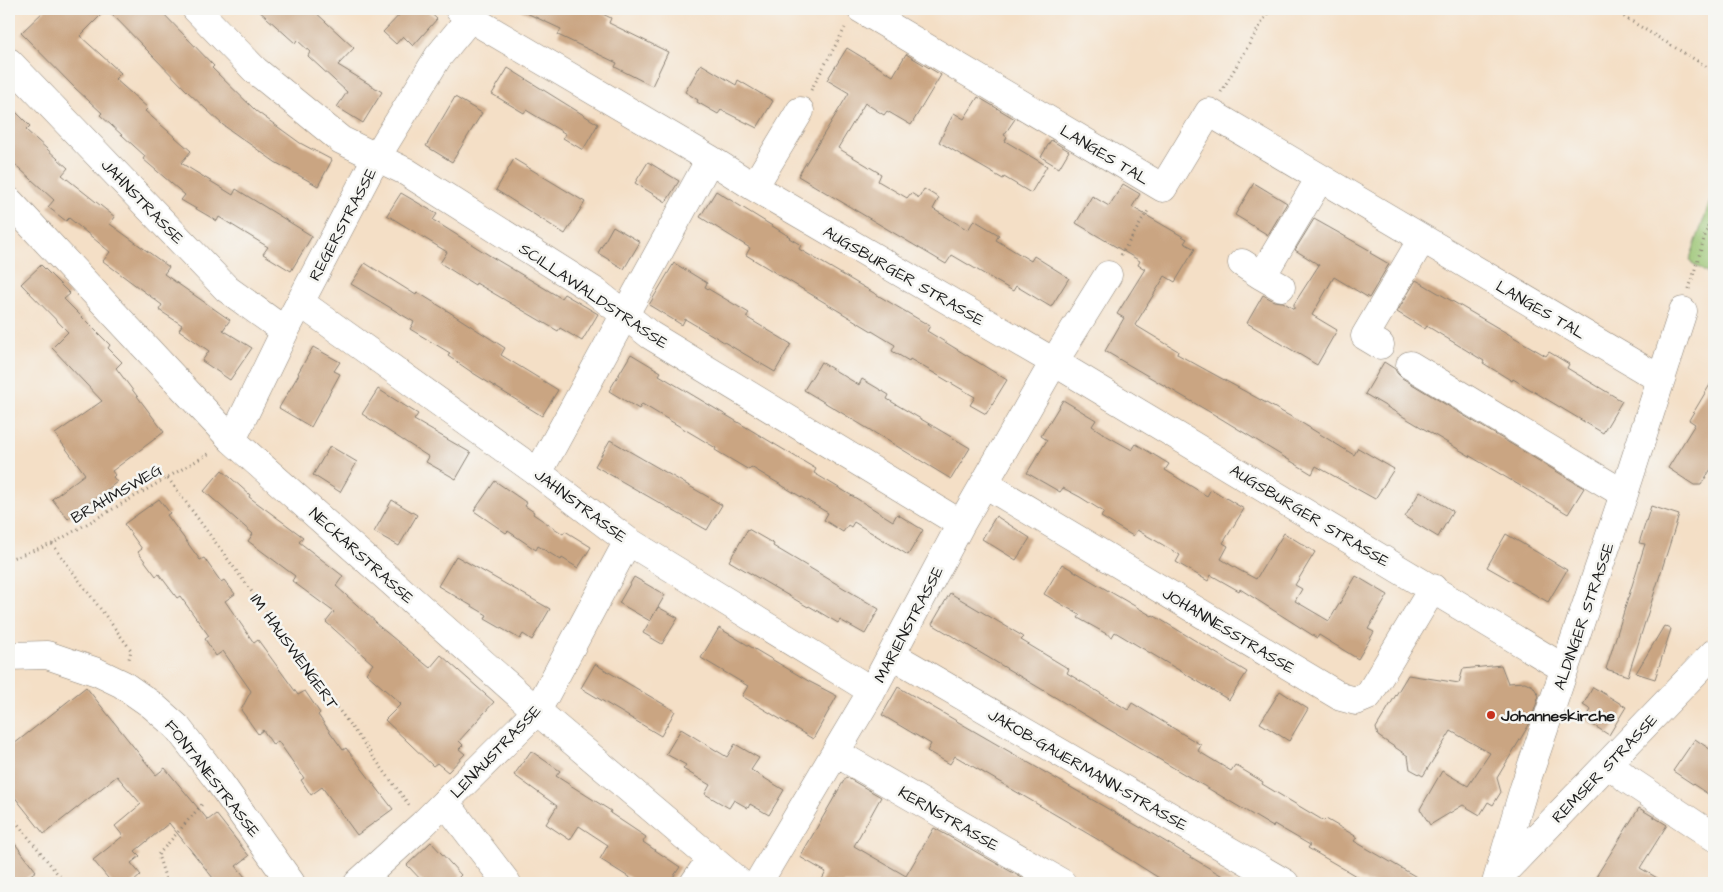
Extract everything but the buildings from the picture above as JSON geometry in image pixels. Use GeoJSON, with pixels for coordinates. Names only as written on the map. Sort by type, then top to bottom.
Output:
{"type":"FeatureCollection","features":[{"type":"Feature","properties":{"kind":"street","name":"SCILLAWALDSTRASSE"},"geometry":{"type":"LineString","coordinates":[[196,9],[255,70],[341,140],[414,176],[596,292],[650,335],[961,524]]}},
{"type":"Feature","properties":{"kind":"street","name":"REGERSTRASSE"},"geometry":{"type":"LineString","coordinates":[[232,440],[285,331],[376,158],[464,13]]}},
{"type":"Feature","properties":{"kind":"street","name":"AUGSBURGER STRASSE"},"geometry":{"type":"LineString","coordinates":[[464,13],[754,187],[1054,362],[1565,669]]}},
{"type":"Feature","properties":{"kind":"street","name":"LANGES TAL"},"geometry":{"type":"LineString","coordinates":[[854,17],[1163,188],[1209,112],[1660,379]]}},
{"type":"Feature","properties":{"kind":"street","name":"JAHNSTRASSE"},"geometry":{"type":"LineString","coordinates":[[9,62],[227,289],[285,331]]}},
{"type":"Feature","properties":{"kind":"street"},"geometry":{"type":"LineString","coordinates":[[754,187],[800,111]]}},
{"type":"Feature","properties":{"kind":"street"},"geometry":{"type":"LineString","coordinates":[[538,473],[710,159]]}},
{"type":"Feature","properties":{"kind":"street"},"geometry":{"type":"LineString","coordinates":[[1262,275],[1320,178]]}},
{"type":"Feature","properties":{"kind":"street","name":"NECKARSTRASSE"},"geometry":{"type":"LineString","coordinates":[[9,201],[232,440],[537,711],[740,883]]}},
{"type":"Feature","properties":{"kind":"street"},"geometry":{"type":"LineString","coordinates":[[1365,336],[1422,239]]}},
{"type":"Feature","properties":{"kind":"street"},"geometry":{"type":"LineString","coordinates":[[1054,362],[1108,275]]}},
{"type":"Feature","properties":{"kind":"street","name":"JAHNSTRASSE"},"geometry":{"type":"LineString","coordinates":[[301,303],[538,473],[628,541],[872,691]]}},
{"type":"Feature","properties":{"kind":"street","name":"ALDINGER STRASSE"},"geometry":{"type":"LineString","coordinates":[[1496,882],[1524,788],[1624,494],[1683,311]]}},
{"type":"Feature","properties":{"kind":"street","name":"MARIENSTRASSE"},"geometry":{"type":"LineString","coordinates":[[758,883],[872,691],[961,524],[986,484],[1054,362]]}},
{"type":"Feature","properties":{"kind":"street"},"geometry":{"type":"LineString","coordinates":[[1410,366],[1624,494]]}},
{"type":"Feature","properties":{"kind":"street","name":"JOHANNESSTRASSE"},"geometry":{"type":"LineString","coordinates":[[986,484],[1341,697],[1356,702],[1368,696],[1433,588]]}},
{"type":"Feature","properties":{"kind":"street","name":"LENAUSTRASSE"},"geometry":{"type":"LineString","coordinates":[[358,883],[423,824],[537,711],[628,541]]}},
{"type":"Feature","properties":{"kind":"street","name":"FONTANESTRASSE"},"geometry":{"type":"LineString","coordinates":[[9,656],[47,655],[96,672],[122,684],[152,705],[177,727],[220,783],[291,883]]}},
{"type":"Feature","properties":{"kind":"street","name":"JAKOB-GAUERMANN-STRASSE"},"geometry":{"type":"LineString","coordinates":[[892,655],[1285,883]]}},
{"type":"Feature","properties":{"kind":"street","name":"REMSER STRASSE"},"geometry":{"type":"LineString","coordinates":[[1496,882],[1609,763],[1712,659]]}},
{"type":"Feature","properties":{"kind":"street","name":"KERNSTRASSE"},"geometry":{"type":"LineString","coordinates":[[836,753],[1062,883]]}},
{"type":"Feature","properties":{"kind":"street"},"geometry":{"type":"LineString","coordinates":[[1609,763],[1627,779],[1714,837]]}},
{"type":"Feature","properties":{"kind":"street"},"geometry":{"type":"LineString","coordinates":[[445,802],[507,883]]}},
{"type":"Feature","properties":{"kind":"street"},"geometry":{"type":"LineString","coordinates":[[694,883],[711,859]]}},
{"type":"Feature","properties":{"kind":"path"},"geometry":{"type":"LineString","coordinates":[[1209,112],[1270,9]]}},
{"type":"Feature","properties":{"kind":"path"},"geometry":{"type":"LineString","coordinates":[[1611,9],[1714,71]]}},
{"type":"Feature","properties":{"kind":"path"},"geometry":{"type":"LineString","coordinates":[[800,111],[854,17]]}},
{"type":"Feature","properties":{"kind":"path"},"geometry":{"type":"LineString","coordinates":[[1108,275],[1163,188]]}},
{"type":"Feature","properties":{"kind":"path"},"geometry":{"type":"LineString","coordinates":[[1683,311],[1714,206]]}},
{"type":"Feature","properties":{"kind":"path","name":"BRAHMSWEG"},"geometry":{"type":"LineString","coordinates":[[9,559],[52,544],[232,440]]}},
{"type":"Feature","properties":{"kind":"path","name":"IM HAUSWENGERT"},"geometry":{"type":"LineString","coordinates":[[168,478],[423,824]]}},
{"type":"Feature","properties":{"kind":"path"},"geometry":{"type":"LineString","coordinates":[[52,544],[131,650],[122,684]]}},
{"type":"Feature","properties":{"kind":"path"},"geometry":{"type":"LineString","coordinates":[[167,883],[158,855],[220,783]]}},
{"type":"Feature","properties":{"kind":"path"},"geometry":{"type":"LineString","coordinates":[[9,813],[65,883]]}},
{"type":"Feature","properties":{"kind":"green space"},"geometry":{"type":"Polygon","coordinates":[[[1714,190],[1714,278],[1689,261],[1714,190]]]}},
{"type":"Feature","properties":{"kind":"place","name":"Johanneskirche"},"geometry":{"type":"Point","coordinates":[1491,715]}}]}
